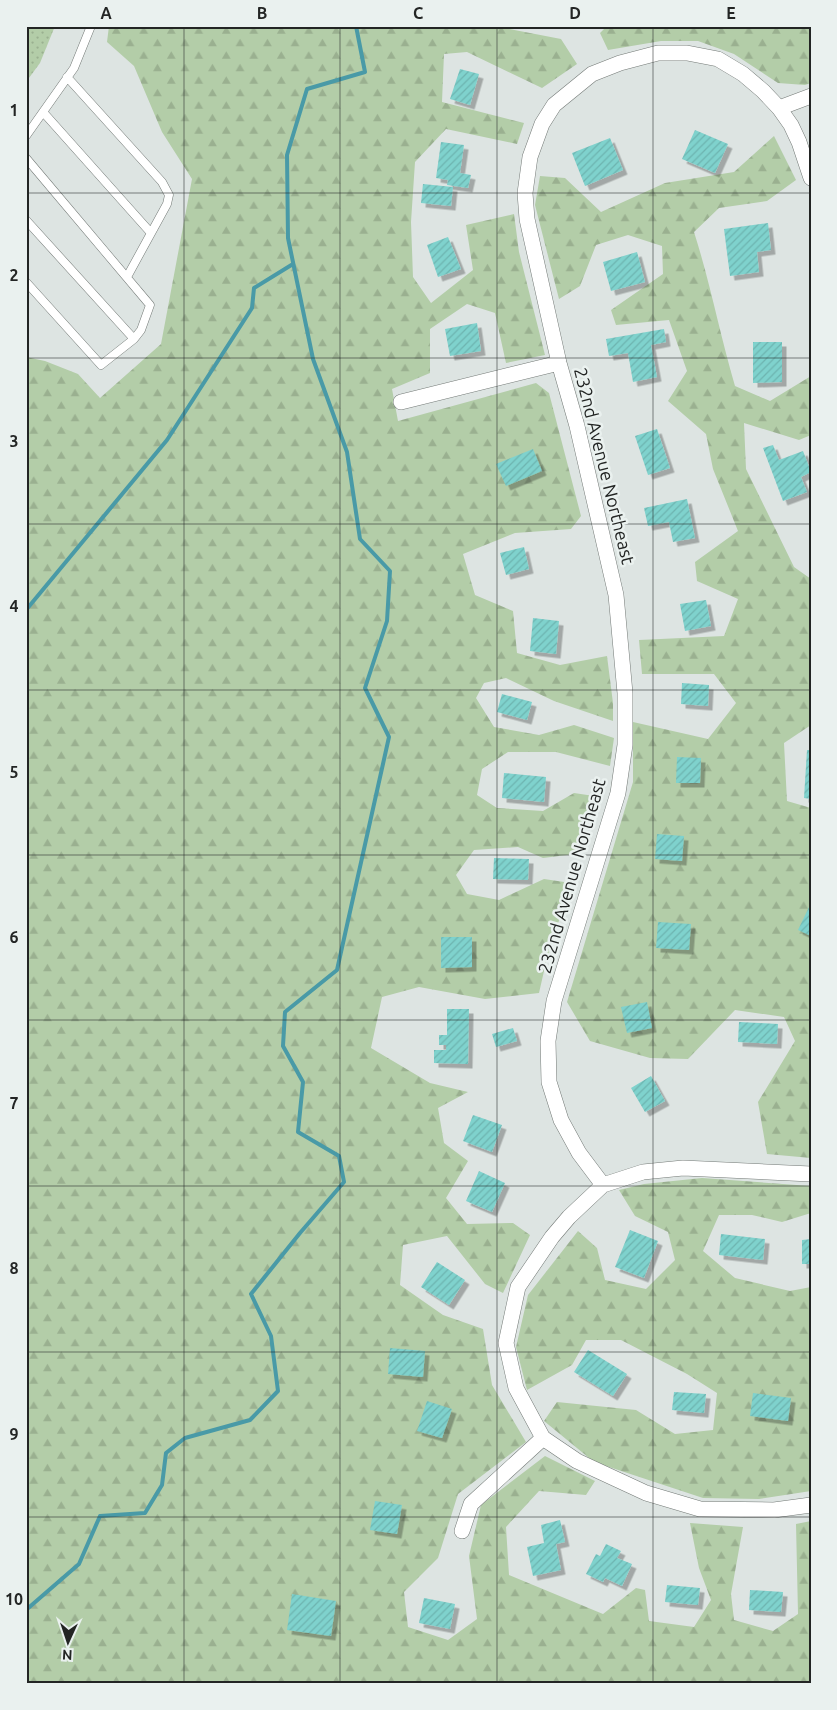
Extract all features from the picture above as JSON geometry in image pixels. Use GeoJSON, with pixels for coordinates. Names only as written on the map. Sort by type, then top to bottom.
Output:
{"type":"FeatureCollection","features":[{"type":"Feature","properties":{"kind":"street","name":"232nd Avenue Northeast"},"geometry":{"type":"LineString","coordinates":[[603,1185],[579,1153],[561,1120],[550,1082],[548,1041],[554,1001],[618,793],[625,745],[625,693],[616,595],[582,444],[559,363],[527,219],[526,193],[530,157],[542,124],[554,105],[592,74],[620,62],[658,53],[687,53],[718,60],[743,74],[763,91],[779,108],[791,125],[811,178]]}},
{"type":"Feature","properties":{"kind":"street"},"geometry":{"type":"LineString","coordinates":[[779,108],[811,96]]}},
{"type":"Feature","properties":{"kind":"street"},"geometry":{"type":"LineString","coordinates":[[401,402],[559,363]]}},
{"type":"Feature","properties":{"kind":"street"},"geometry":{"type":"LineString","coordinates":[[811,1174],[683,1168],[643,1172],[603,1185],[569,1217],[518,1286],[506,1344],[516,1388],[543,1438],[577,1461],[646,1494],[700,1509],[774,1510],[811,1504]]}},
{"type":"Feature","properties":{"kind":"street"},"geometry":{"type":"LineString","coordinates":[[462,1531],[472,1504],[543,1438]]}},
{"type":"Feature","properties":{"kind":"lane"},"geometry":{"type":"LineString","coordinates":[[26,136],[74,68],[91,26]]}},
{"type":"Feature","properties":{"kind":"lane"},"geometry":{"type":"LineString","coordinates":[[68,77],[166,189],[168,201],[127,277]]}},
{"type":"Feature","properties":{"kind":"lane"},"geometry":{"type":"LineString","coordinates":[[43,112],[151,233]]}},
{"type":"Feature","properties":{"kind":"lane"},"geometry":{"type":"LineString","coordinates":[[26,158],[150,305],[140,330],[134,339],[101,365],[26,282]]}},
{"type":"Feature","properties":{"kind":"lane"},"geometry":{"type":"LineString","coordinates":[[26,220],[134,339]]}},
{"type":"Feature","properties":{"kind":"green space"},"geometry":{"type":"Polygon","coordinates":[[[26,26],[55,26],[40,63],[26,82],[26,26]]]}},
{"type":"Feature","properties":{"kind":"green space"},"geometry":{"type":"Polygon","coordinates":[[[109,26],[493,26],[561,39],[577,64],[542,88],[467,52],[444,54],[442,102],[524,123],[517,144],[446,129],[415,162],[411,222],[413,277],[431,303],[473,270],[466,225],[514,214],[519,252],[545,355],[506,363],[495,313],[467,304],[430,329],[430,373],[392,389],[398,421],[536,383],[549,393],[581,516],[571,529],[515,533],[463,554],[475,595],[513,611],[517,653],[560,665],[607,656],[613,703],[613,721],[554,701],[506,678],[484,683],[476,698],[494,727],[539,735],[574,725],[614,738],[610,766],[556,752],[508,752],[482,769],[477,795],[497,808],[543,811],[574,793],[594,796],[575,854],[543,858],[518,847],[474,850],[456,875],[467,894],[499,900],[544,879],[571,883],[547,958],[539,993],[485,999],[419,987],[382,997],[371,1048],[430,1083],[468,1092],[438,1108],[444,1143],[468,1161],[446,1198],[467,1224],[513,1223],[530,1235],[503,1293],[485,1284],[447,1236],[403,1245],[400,1285],[443,1315],[483,1329],[492,1385],[526,1442],[458,1494],[438,1558],[404,1592],[408,1627],[448,1640],[477,1619],[469,1556],[481,1505],[545,1456],[595,1481],[586,1495],[539,1491],[506,1527],[509,1575],[603,1614],[636,1588],[645,1590],[649,1621],[694,1627],[711,1600],[699,1568],[690,1523],[743,1527],[731,1594],[734,1620],[773,1631],[798,1614],[796,1524],[811,1521],[811,1684],[26,1684],[26,357],[45,361],[78,374],[100,398],[161,344],[192,179],[162,132],[134,66],[107,42],[109,26]]]}},
{"type":"Feature","properties":{"kind":"green space"},"geometry":{"type":"Polygon","coordinates":[[[607,26],[811,26],[811,83],[805,85],[778,83],[734,54],[698,41],[661,41],[608,50],[600,33],[607,26]]]}},
{"type":"Feature","properties":{"kind":"green space"},"geometry":{"type":"Polygon","coordinates":[[[774,136],[796,180],[767,201],[719,208],[694,232],[735,386],[770,401],[811,376],[811,435],[799,440],[744,423],[746,469],[794,567],[811,579],[811,725],[784,743],[787,801],[811,808],[811,1158],[767,1154],[758,1102],[795,1041],[784,1017],[735,1010],[688,1059],[650,1058],[590,1041],[567,1002],[633,782],[633,722],[708,739],[736,703],[714,674],[642,674],[639,640],[724,636],[738,599],[697,581],[695,562],[738,531],[713,469],[706,434],[668,401],[687,371],[669,320],[616,325],[611,310],[663,274],[662,246],[628,235],[596,245],[580,286],[559,299],[535,205],[540,176],[565,178],[601,212],[665,183],[734,172],[774,136]]]}},
{"type":"Feature","properties":{"kind":"green space"},"geometry":{"type":"Polygon","coordinates":[[[702,1178],[811,1186],[811,1213],[782,1222],[752,1215],[719,1215],[703,1251],[735,1278],[790,1291],[811,1287],[811,1491],[759,1499],[703,1498],[594,1462],[544,1421],[557,1402],[636,1410],[675,1434],[713,1430],[717,1393],[687,1374],[621,1340],[586,1340],[572,1365],[527,1390],[516,1347],[528,1295],[578,1231],[597,1248],[605,1280],[646,1289],[675,1260],[668,1232],[635,1216],[619,1190],[644,1184],[702,1178]]]}},
{"type":"Feature","properties":{"kind":"building"},"geometry":{"type":"Polygon","coordinates":[[[460,69],[479,74],[470,105],[450,99],[460,69]]]}},
{"type":"Feature","properties":{"kind":"building"},"geometry":{"type":"Polygon","coordinates":[[[695,130],[728,144],[715,173],[682,159],[695,130]]]}},
{"type":"Feature","properties":{"kind":"building"},"geometry":{"type":"Polygon","coordinates":[[[610,138],[623,170],[585,186],[572,153],[610,138]]]}},
{"type":"Feature","properties":{"kind":"building"},"geometry":{"type":"Polygon","coordinates":[[[441,142],[464,145],[460,173],[471,175],[468,188],[447,185],[448,180],[436,178],[441,142]]]}},
{"type":"Feature","properties":{"kind":"building"},"geometry":{"type":"Polygon","coordinates":[[[423,184],[453,187],[451,206],[421,203],[423,184]]]}},
{"type":"Feature","properties":{"kind":"building"},"geometry":{"type":"Polygon","coordinates":[[[768,223],[771,250],[757,252],[759,272],[730,276],[724,229],[768,223]]]}},
{"type":"Feature","properties":{"kind":"building"},"geometry":{"type":"Polygon","coordinates":[[[448,237],[461,269],[438,277],[427,245],[448,237]]]}},
{"type":"Feature","properties":{"kind":"building"},"geometry":{"type":"Polygon","coordinates":[[[637,252],[645,282],[611,291],[603,262],[637,252]]]}},
{"type":"Feature","properties":{"kind":"building"},"geometry":{"type":"Polygon","coordinates":[[[477,323],[481,351],[450,356],[445,329],[477,323]]]}},
{"type":"Feature","properties":{"kind":"building"},"geometry":{"type":"Polygon","coordinates":[[[664,329],[666,342],[651,345],[657,377],[633,382],[628,353],[609,356],[606,339],[664,329]]]}},
{"type":"Feature","properties":{"kind":"building"},"geometry":{"type":"Polygon","coordinates":[[[753,342],[782,342],[782,382],[753,383],[753,342]]]}},
{"type":"Feature","properties":{"kind":"building"},"geometry":{"type":"Polygon","coordinates":[[[657,429],[670,468],[648,475],[635,436],[657,429]]]}},
{"type":"Feature","properties":{"kind":"building"},"geometry":{"type":"Polygon","coordinates":[[[773,445],[779,460],[803,451],[811,472],[801,477],[807,492],[783,501],[763,448],[773,445]]]}},
{"type":"Feature","properties":{"kind":"building"},"geometry":{"type":"Polygon","coordinates":[[[533,449],[542,471],[506,486],[496,464],[533,449]]]}},
{"type":"Feature","properties":{"kind":"building"},"geometry":{"type":"Polygon","coordinates":[[[687,499],[695,538],[673,542],[669,522],[648,526],[644,508],[687,499]]]}},
{"type":"Feature","properties":{"kind":"building"},"geometry":{"type":"Polygon","coordinates":[[[524,547],[529,569],[506,575],[500,553],[524,547]]]}},
{"type":"Feature","properties":{"kind":"building"},"geometry":{"type":"Polygon","coordinates":[[[706,600],[711,626],[685,631],[680,604],[706,600]]]}},
{"type":"Feature","properties":{"kind":"building"},"geometry":{"type":"Polygon","coordinates":[[[533,618],[559,621],[556,654],[530,651],[533,618]]]}},
{"type":"Feature","properties":{"kind":"building"},"geometry":{"type":"Polygon","coordinates":[[[682,683],[709,685],[708,706],[681,704],[682,683]]]}},
{"type":"Feature","properties":{"kind":"building"},"geometry":{"type":"Polygon","coordinates":[[[502,694],[532,702],[527,720],[497,712],[502,694]]]}},
{"type":"Feature","properties":{"kind":"building"},"geometry":{"type":"Polygon","coordinates":[[[807,750],[811,750],[811,799],[804,798],[807,750]]]}},
{"type":"Feature","properties":{"kind":"building"},"geometry":{"type":"Polygon","coordinates":[[[677,757],[701,758],[700,783],[676,783],[677,757]]]}},
{"type":"Feature","properties":{"kind":"building"},"geometry":{"type":"Polygon","coordinates":[[[504,773],[546,777],[544,802],[502,798],[504,773]]]}},
{"type":"Feature","properties":{"kind":"building"},"geometry":{"type":"Polygon","coordinates":[[[657,834],[684,836],[682,861],[655,859],[657,834]]]}},
{"type":"Feature","properties":{"kind":"building"},"geometry":{"type":"Polygon","coordinates":[[[494,858],[529,859],[528,880],[493,879],[494,858]]]}},
{"type":"Feature","properties":{"kind":"building"},"geometry":{"type":"Polygon","coordinates":[[[809,907],[811,908],[811,936],[798,930],[809,907]]]}},
{"type":"Feature","properties":{"kind":"building"},"geometry":{"type":"Polygon","coordinates":[[[658,922],[691,924],[689,950],[656,948],[658,922]]]}},
{"type":"Feature","properties":{"kind":"building"},"geometry":{"type":"Polygon","coordinates":[[[441,937],[472,937],[472,967],[441,968],[441,937]]]}},
{"type":"Feature","properties":{"kind":"building"},"geometry":{"type":"Polygon","coordinates":[[[647,1002],[652,1028],[627,1033],[621,1007],[647,1002]]]}},
{"type":"Feature","properties":{"kind":"building"},"geometry":{"type":"Polygon","coordinates":[[[447,1009],[469,1009],[468,1064],[434,1063],[434,1050],[446,1050],[446,1045],[439,1045],[439,1035],[447,1035],[447,1009]]]}},
{"type":"Feature","properties":{"kind":"building"},"geometry":{"type":"Polygon","coordinates":[[[739,1022],[778,1024],[777,1044],[738,1042],[739,1022]]]}},
{"type":"Feature","properties":{"kind":"building"},"geometry":{"type":"Polygon","coordinates":[[[513,1028],[517,1041],[496,1047],[492,1034],[513,1028]]]}},
{"type":"Feature","properties":{"kind":"building"},"geometry":{"type":"Polygon","coordinates":[[[651,1076],[665,1101],[645,1112],[631,1088],[651,1076]]]}},
{"type":"Feature","properties":{"kind":"building"},"geometry":{"type":"Polygon","coordinates":[[[473,1115],[502,1125],[492,1152],[463,1141],[473,1115]]]}},
{"type":"Feature","properties":{"kind":"building"},"geometry":{"type":"Polygon","coordinates":[[[479,1171],[505,1183],[492,1212],[466,1201],[479,1171]]]}},
{"type":"Feature","properties":{"kind":"building"},"geometry":{"type":"Polygon","coordinates":[[[630,1230],[658,1241],[644,1278],[615,1267],[630,1230]]]}},
{"type":"Feature","properties":{"kind":"building"},"geometry":{"type":"Polygon","coordinates":[[[721,1234],[765,1239],[763,1260],[719,1255],[721,1234]]]}},
{"type":"Feature","properties":{"kind":"building"},"geometry":{"type":"Polygon","coordinates":[[[811,1239],[811,1264],[802,1264],[802,1240],[811,1239]]]}},
{"type":"Feature","properties":{"kind":"building"},"geometry":{"type":"Polygon","coordinates":[[[437,1262],[465,1280],[449,1305],[421,1287],[437,1262]]]}},
{"type":"Feature","properties":{"kind":"building"},"geometry":{"type":"Polygon","coordinates":[[[390,1348],[425,1351],[423,1377],[388,1374],[390,1348]]]}},
{"type":"Feature","properties":{"kind":"building"},"geometry":{"type":"Polygon","coordinates":[[[588,1350],[627,1374],[613,1396],[574,1372],[588,1350]]]}},
{"type":"Feature","properties":{"kind":"building"},"geometry":{"type":"Polygon","coordinates":[[[674,1392],[706,1394],[704,1413],[672,1410],[674,1392]]]}},
{"type":"Feature","properties":{"kind":"building"},"geometry":{"type":"Polygon","coordinates":[[[753,1393],[791,1398],[788,1421],[750,1416],[753,1393]]]}},
{"type":"Feature","properties":{"kind":"building"},"geometry":{"type":"Polygon","coordinates":[[[427,1401],[452,1409],[442,1438],[417,1431],[427,1401]]]}},
{"type":"Feature","properties":{"kind":"building"},"geometry":{"type":"Polygon","coordinates":[[[375,1501],[402,1505],[397,1534],[370,1530],[375,1501]]]}},
{"type":"Feature","properties":{"kind":"building"},"geometry":{"type":"Polygon","coordinates":[[[560,1520],[565,1542],[556,1544],[561,1570],[533,1576],[527,1547],[544,1543],[541,1525],[560,1520]]]}},
{"type":"Feature","properties":{"kind":"building"},"geometry":{"type":"Polygon","coordinates":[[[606,1544],[621,1551],[617,1558],[632,1564],[622,1586],[605,1578],[603,1582],[586,1574],[596,1554],[600,1556],[606,1544]]]}},
{"type":"Feature","properties":{"kind":"building"},"geometry":{"type":"Polygon","coordinates":[[[667,1585],[700,1588],[698,1605],[665,1602],[667,1585]]]}},
{"type":"Feature","properties":{"kind":"building"},"geometry":{"type":"Polygon","coordinates":[[[750,1590],[783,1592],[781,1612],[749,1610],[750,1590]]]}},
{"type":"Feature","properties":{"kind":"building"},"geometry":{"type":"Polygon","coordinates":[[[292,1594],[336,1601],[331,1636],[287,1630],[292,1594]]]}},
{"type":"Feature","properties":{"kind":"building"},"geometry":{"type":"Polygon","coordinates":[[[424,1598],[455,1604],[450,1629],[419,1623],[424,1598]]]}},
{"type":"Feature","properties":{"kind":"waterway"},"geometry":{"type":"LineString","coordinates":[[26,1610],[79,1564],[100,1516],[145,1513],[162,1485],[166,1453],[185,1438],[250,1420],[278,1391],[271,1336],[251,1294],[344,1182],[339,1156],[298,1132],[303,1082],[283,1046],[285,1012],[337,970],[389,737],[365,688],[387,621],[390,571],[360,539],[347,452],[313,359],[288,238],[287,155],[307,89],[365,72],[356,26]]}},
{"type":"Feature","properties":{"kind":"waterway"},"geometry":{"type":"LineString","coordinates":[[26,610],[167,440],[252,308],[254,288],[293,264]]}}]}
